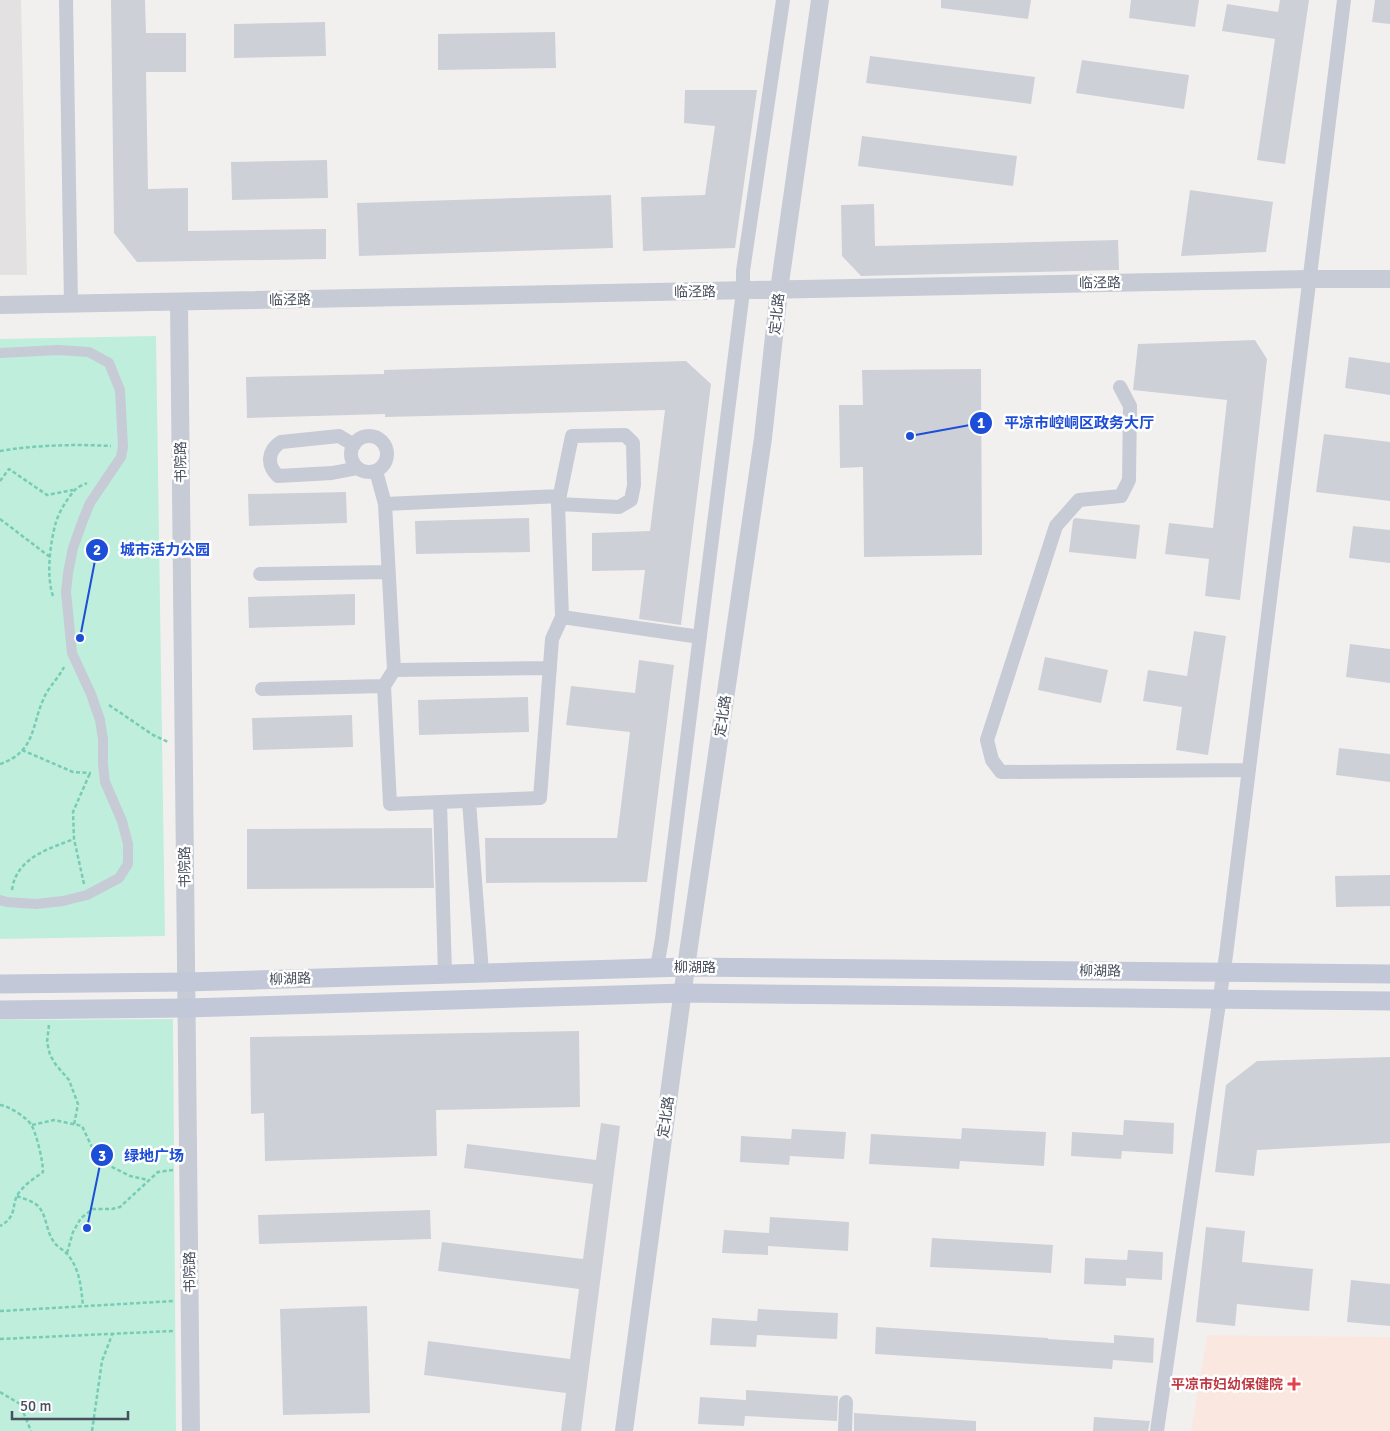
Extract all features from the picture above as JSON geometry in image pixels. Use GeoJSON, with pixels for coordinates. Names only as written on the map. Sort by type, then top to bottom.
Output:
{"type":"FeatureCollection","features":[{"type":"Feature","properties":{"kind":"main road","name":"柳湖路"},"geometry":{"type":"LineString","coordinates":[[0,984],[187,982],[686,966],[1390,974]]}},
{"type":"Feature","properties":{"kind":"main road","name":"柳湖路"},"geometry":{"type":"LineString","coordinates":[[0,1010],[187,1008],[682,993],[1390,1000]]}},
{"type":"Feature","properties":{"kind":"street"},"geometry":{"type":"LineString","coordinates":[[66,0],[71,304]]}},
{"type":"Feature","properties":{"kind":"street"},"geometry":{"type":"LineString","coordinates":[[657,967],[743,291],[742,271],[783,0]]}},
{"type":"Feature","properties":{"kind":"street","name":"定北路"},"geometry":{"type":"LineString","coordinates":[[624,1431],[682,993],[763,438],[779,290],[820,0]]}},
{"type":"Feature","properties":{"kind":"street"},"geometry":{"type":"LineString","coordinates":[[1157,1431],[1220,999],[1344,0]]}},
{"type":"Feature","properties":{"kind":"street","name":"临泾路"},"geometry":{"type":"LineString","coordinates":[[0,305],[1390,279]]}},
{"type":"Feature","properties":{"kind":"street","name":"书院路"},"geometry":{"type":"LineString","coordinates":[[179,303],[191,1431]]}},
{"type":"Feature","properties":{"kind":"street"},"geometry":{"type":"LineString","coordinates":[[0,353],[58,350],[89,352],[109,363],[120,390],[123,447],[120,457],[90,503],[73,548],[66,592],[72,653],[100,720],[105,782],[122,821],[128,844],[128,864],[119,878],[87,895],[36,904],[4,901]]}},
{"type":"Feature","properties":{"kind":"street"},"geometry":{"type":"LineString","coordinates":[[1120,387],[1130,406],[1129,480],[1121,496],[1079,500],[1056,526],[987,740],[992,760],[1001,772],[1249,770]]}},
{"type":"Feature","properties":{"kind":"street"},"geometry":{"type":"LineString","coordinates":[[376,471],[385,504],[394,670],[384,686],[390,804],[540,798],[552,639],[562,617],[559,500],[572,436],[625,435],[633,443],[634,485],[631,500],[619,507],[559,500],[385,504]]}},
{"type":"Feature","properties":{"kind":"street"},"geometry":{"type":"LineString","coordinates":[[354,445],[339,436],[281,442],[271,451],[269,462],[278,476],[332,473],[358,468]]}},
{"type":"Feature","properties":{"kind":"street"},"geometry":{"type":"LineString","coordinates":[[363,437],[376,437],[381,440],[387,451],[385,463],[376,471],[363,471],[358,468],[352,458],[354,445],[363,437]]}},
{"type":"Feature","properties":{"kind":"street"},"geometry":{"type":"LineString","coordinates":[[260,574],[388,572]]}},
{"type":"Feature","properties":{"kind":"street"},"geometry":{"type":"LineString","coordinates":[[562,617],[700,637]]}},
{"type":"Feature","properties":{"kind":"street"},"geometry":{"type":"LineString","coordinates":[[394,670],[550,668]]}},
{"type":"Feature","properties":{"kind":"street"},"geometry":{"type":"LineString","coordinates":[[262,689],[384,686]]}},
{"type":"Feature","properties":{"kind":"street"},"geometry":{"type":"LineString","coordinates":[[469,801],[482,973]]}},
{"type":"Feature","properties":{"kind":"street"},"geometry":{"type":"LineString","coordinates":[[440,802],[445,974]]}},
{"type":"Feature","properties":{"kind":"street"},"geometry":{"type":"LineString","coordinates":[[844,1431],[846,1402]]}},
{"type":"Feature","properties":{"kind":"path"},"geometry":{"type":"LineString","coordinates":[[0,451],[23,447],[91,445],[123,447]]}},
{"type":"Feature","properties":{"kind":"path"},"geometry":{"type":"LineString","coordinates":[[0,481],[9,469],[47,495],[75,489]]}},
{"type":"Feature","properties":{"kind":"path"},"geometry":{"type":"LineString","coordinates":[[0,520],[50,557]]}},
{"type":"Feature","properties":{"kind":"path"},"geometry":{"type":"LineString","coordinates":[[0,764],[13,760],[31,738],[43,700],[72,653]]}},
{"type":"Feature","properties":{"kind":"path"},"geometry":{"type":"LineString","coordinates":[[90,694],[153,735],[184,749]]}},
{"type":"Feature","properties":{"kind":"path"},"geometry":{"type":"LineString","coordinates":[[22,750],[73,772],[104,772]]}},
{"type":"Feature","properties":{"kind":"path"},"geometry":{"type":"LineString","coordinates":[[87,895],[80,872],[74,839],[73,812],[90,773]]}},
{"type":"Feature","properties":{"kind":"path"},"geometry":{"type":"LineString","coordinates":[[4,901],[11,894],[13,880],[22,866],[42,851],[74,839]]}},
{"type":"Feature","properties":{"kind":"path"},"geometry":{"type":"LineString","coordinates":[[50,1010],[47,1042],[50,1056],[70,1080],[74,1089],[78,1104],[74,1124]]}},
{"type":"Feature","properties":{"kind":"path"},"geometry":{"type":"LineString","coordinates":[[0,1105],[16,1112],[32,1125],[43,1162],[43,1172],[20,1190],[9,1221],[0,1226]]}},
{"type":"Feature","properties":{"kind":"path"},"geometry":{"type":"LineString","coordinates":[[32,1125],[54,1120],[82,1126],[98,1160],[130,1176],[149,1180]]}},
{"type":"Feature","properties":{"kind":"path"},"geometry":{"type":"LineString","coordinates":[[67,1253],[81,1218],[94,1209],[112,1209],[120,1206],[158,1172],[189,1168]]}},
{"type":"Feature","properties":{"kind":"path"},"geometry":{"type":"LineString","coordinates":[[18,1196],[39,1207],[54,1242],[67,1253],[76,1266],[81,1284],[83,1306]]}},
{"type":"Feature","properties":{"kind":"path"},"geometry":{"type":"LineString","coordinates":[[0,1311],[190,1300]]}},
{"type":"Feature","properties":{"kind":"path"},"geometry":{"type":"LineString","coordinates":[[0,1339],[190,1330]]}},
{"type":"Feature","properties":{"kind":"path"},"geometry":{"type":"LineString","coordinates":[[92,1431],[102,1361],[112,1334]]}},
{"type":"Feature","properties":{"kind":"path"},"geometry":{"type":"LineString","coordinates":[[0,1392],[20,1404],[31,1431]]}},
{"type":"Feature","properties":{"kind":"shaded area"},"geometry":{"type":"Polygon","coordinates":[[[0,0],[21,0],[27,275],[0,275],[0,0]]]}},
{"type":"Feature","properties":{"kind":"shaded area","name":"平凉市妇幼保健院"},"geometry":{"type":"Polygon","coordinates":[[[1207,1335],[1390,1337],[1390,1431],[1191,1431],[1207,1335]]]}},
{"type":"Feature","properties":{"kind":"green space"},"geometry":{"type":"Polygon","coordinates":[[[156,336],[165,936],[0,939],[0,339],[156,336]]]}},
{"type":"Feature","properties":{"kind":"green space"},"geometry":{"type":"Polygon","coordinates":[[[173,1019],[176,1431],[0,1431],[0,1020],[173,1019]]]}},
{"type":"Feature","properties":{"kind":"building"},"geometry":{"type":"Polygon","coordinates":[[[111,0],[145,0],[146,33],[186,33],[186,72],[146,72],[148,189],[188,188],[188,231],[326,229],[326,259],[137,262],[114,233],[111,0]]]}},
{"type":"Feature","properties":{"kind":"building"},"geometry":{"type":"Polygon","coordinates":[[[941,0],[1031,0],[1028,19],[941,8],[941,0]]]}},
{"type":"Feature","properties":{"kind":"building"},"geometry":{"type":"Polygon","coordinates":[[[1131,0],[1199,0],[1195,27],[1129,18],[1131,0]]]}},
{"type":"Feature","properties":{"kind":"building"},"geometry":{"type":"Polygon","coordinates":[[[1280,0],[1309,0],[1285,164],[1257,160],[1275,39],[1222,31],[1227,4],[1278,12],[1280,0]]]}},
{"type":"Feature","properties":{"kind":"building"},"geometry":{"type":"Polygon","coordinates":[[[1375,0],[1390,0],[1390,24],[1372,22],[1375,0]]]}},
{"type":"Feature","properties":{"kind":"building"},"geometry":{"type":"Polygon","coordinates":[[[325,22],[326,56],[234,58],[234,24],[325,22]]]}},
{"type":"Feature","properties":{"kind":"building"},"geometry":{"type":"Polygon","coordinates":[[[555,32],[556,68],[438,70],[438,34],[555,32]]]}},
{"type":"Feature","properties":{"kind":"building"},"geometry":{"type":"Polygon","coordinates":[[[870,56],[1035,77],[1031,104],[866,83],[870,56]]]}},
{"type":"Feature","properties":{"kind":"building"},"geometry":{"type":"Polygon","coordinates":[[[1082,60],[1189,75],[1184,109],[1076,93],[1082,60]]]}},
{"type":"Feature","properties":{"kind":"building"},"geometry":{"type":"Polygon","coordinates":[[[685,90],[757,90],[735,248],[643,251],[641,197],[705,195],[715,126],[684,123],[685,90]]]}},
{"type":"Feature","properties":{"kind":"building"},"geometry":{"type":"Polygon","coordinates":[[[862,136],[1017,156],[1013,186],[858,166],[862,136]]]}},
{"type":"Feature","properties":{"kind":"building"},"geometry":{"type":"Polygon","coordinates":[[[327,160],[328,198],[232,200],[231,162],[327,160]]]}},
{"type":"Feature","properties":{"kind":"building"},"geometry":{"type":"Polygon","coordinates":[[[1190,190],[1273,202],[1266,252],[1181,256],[1190,190]]]}},
{"type":"Feature","properties":{"kind":"building"},"geometry":{"type":"Polygon","coordinates":[[[611,195],[613,248],[359,256],[357,203],[611,195]]]}},
{"type":"Feature","properties":{"kind":"building"},"geometry":{"type":"Polygon","coordinates":[[[874,204],[875,246],[1118,240],[1119,270],[861,276],[842,256],[841,205],[874,204]]]}},
{"type":"Feature","properties":{"kind":"building"},"geometry":{"type":"Polygon","coordinates":[[[1255,340],[1267,359],[1240,600],[1205,596],[1209,559],[1165,554],[1169,523],[1213,528],[1227,400],[1133,390],[1138,344],[1255,340]]]}},
{"type":"Feature","properties":{"kind":"building"},"geometry":{"type":"Polygon","coordinates":[[[1349,357],[1390,363],[1390,395],[1345,388],[1349,357]]]}},
{"type":"Feature","properties":{"kind":"building"},"geometry":{"type":"Polygon","coordinates":[[[686,361],[711,384],[681,625],[639,619],[645,570],[592,571],[592,533],[650,531],[665,410],[385,417],[385,414],[247,418],[246,377],[384,374],[384,370],[686,361]]]}},
{"type":"Feature","properties":{"kind":"building"},"geometry":{"type":"Polygon","coordinates":[[[981,369],[982,555],[864,557],[863,467],[840,468],[839,405],[863,405],[862,370],[981,369]]]}},
{"type":"Feature","properties":{"kind":"building"},"geometry":{"type":"Polygon","coordinates":[[[1324,434],[1390,442],[1390,501],[1316,492],[1324,434]]]}},
{"type":"Feature","properties":{"kind":"building"},"geometry":{"type":"Polygon","coordinates":[[[346,492],[347,523],[249,526],[248,494],[346,492]]]}},
{"type":"Feature","properties":{"kind":"building"},"geometry":{"type":"Polygon","coordinates":[[[529,518],[530,552],[416,554],[415,521],[529,518]]]}},
{"type":"Feature","properties":{"kind":"building"},"geometry":{"type":"Polygon","coordinates":[[[1075,518],[1140,525],[1136,559],[1069,552],[1073,520],[1075,518]]]}},
{"type":"Feature","properties":{"kind":"building"},"geometry":{"type":"Polygon","coordinates":[[[1353,526],[1390,530],[1390,563],[1349,558],[1353,526]]]}},
{"type":"Feature","properties":{"kind":"building"},"geometry":{"type":"Polygon","coordinates":[[[355,594],[355,625],[249,628],[248,597],[355,594]]]}},
{"type":"Feature","properties":{"kind":"building"},"geometry":{"type":"Polygon","coordinates":[[[1194,631],[1226,636],[1208,755],[1176,750],[1182,707],[1143,701],[1148,670],[1187,676],[1194,631]]]}},
{"type":"Feature","properties":{"kind":"building"},"geometry":{"type":"Polygon","coordinates":[[[1350,644],[1390,649],[1390,683],[1346,677],[1350,644]]]}},
{"type":"Feature","properties":{"kind":"building"},"geometry":{"type":"Polygon","coordinates":[[[1045,657],[1108,670],[1101,703],[1038,690],[1045,657]]]}},
{"type":"Feature","properties":{"kind":"building"},"geometry":{"type":"Polygon","coordinates":[[[639,660],[674,665],[647,882],[486,883],[485,838],[617,838],[630,732],[566,725],[571,686],[635,693],[639,660]]]}},
{"type":"Feature","properties":{"kind":"building"},"geometry":{"type":"Polygon","coordinates":[[[528,697],[529,732],[419,735],[418,700],[528,697]]]}},
{"type":"Feature","properties":{"kind":"building"},"geometry":{"type":"Polygon","coordinates":[[[352,715],[353,747],[253,750],[252,718],[352,715]]]}},
{"type":"Feature","properties":{"kind":"building"},"geometry":{"type":"Polygon","coordinates":[[[1339,748],[1390,754],[1390,782],[1336,775],[1339,748]]]}},
{"type":"Feature","properties":{"kind":"building"},"geometry":{"type":"Polygon","coordinates":[[[432,828],[434,888],[247,889],[247,829],[432,828]]]}},
{"type":"Feature","properties":{"kind":"building"},"geometry":{"type":"Polygon","coordinates":[[[1390,875],[1390,906],[1336,907],[1335,876],[1390,875]]]}},
{"type":"Feature","properties":{"kind":"building"},"geometry":{"type":"Polygon","coordinates":[[[579,1031],[580,1107],[436,1110],[437,1156],[265,1161],[264,1113],[251,1114],[250,1037],[579,1031]]]}},
{"type":"Feature","properties":{"kind":"building"},"geometry":{"type":"Polygon","coordinates":[[[1390,1057],[1390,1143],[1257,1150],[1254,1176],[1215,1172],[1226,1085],[1257,1061],[1390,1057]]]}},
{"type":"Feature","properties":{"kind":"building"},"geometry":{"type":"Polygon","coordinates":[[[1124,1120],[1174,1123],[1173,1154],[1122,1151],[1121,1159],[1071,1156],[1072,1132],[1123,1135],[1124,1120]]]}},
{"type":"Feature","properties":{"kind":"building"},"geometry":{"type":"Polygon","coordinates":[[[601,1123],[620,1126],[581,1431],[561,1431],[566,1393],[424,1375],[428,1341],[570,1359],[579,1289],[438,1271],[442,1242],[583,1259],[593,1184],[464,1168],[467,1144],[596,1160],[601,1123]]]}},
{"type":"Feature","properties":{"kind":"building"},"geometry":{"type":"Polygon","coordinates":[[[962,1128],[1046,1132],[1044,1166],[960,1161],[959,1169],[869,1164],[871,1134],[961,1139],[962,1128]]]}},
{"type":"Feature","properties":{"kind":"building"},"geometry":{"type":"Polygon","coordinates":[[[792,1129],[846,1132],[844,1159],[790,1156],[789,1165],[740,1162],[741,1136],[791,1139],[792,1129]]]}},
{"type":"Feature","properties":{"kind":"building"},"geometry":{"type":"Polygon","coordinates":[[[430,1210],[431,1239],[259,1244],[258,1215],[430,1210]]]}},
{"type":"Feature","properties":{"kind":"building"},"geometry":{"type":"Polygon","coordinates":[[[770,1217],[849,1222],[848,1251],[768,1246],[768,1255],[722,1253],[724,1230],[769,1233],[770,1217]]]}},
{"type":"Feature","properties":{"kind":"building"},"geometry":{"type":"Polygon","coordinates":[[[1206,1227],[1245,1231],[1242,1262],[1313,1269],[1309,1311],[1237,1304],[1235,1326],[1196,1322],[1206,1227]]]}},
{"type":"Feature","properties":{"kind":"building"},"geometry":{"type":"Polygon","coordinates":[[[932,1238],[1053,1245],[1051,1273],[930,1267],[932,1238]]]}},
{"type":"Feature","properties":{"kind":"building"},"geometry":{"type":"Polygon","coordinates":[[[1128,1250],[1163,1252],[1162,1280],[1126,1278],[1126,1286],[1084,1284],[1085,1258],[1127,1260],[1128,1250]]]}},
{"type":"Feature","properties":{"kind":"building"},"geometry":{"type":"Polygon","coordinates":[[[1351,1280],[1390,1284],[1390,1326],[1347,1322],[1351,1280]]]}},
{"type":"Feature","properties":{"kind":"building"},"geometry":{"type":"Polygon","coordinates":[[[367,1306],[370,1413],[283,1415],[280,1309],[367,1306]]]}},
{"type":"Feature","properties":{"kind":"building"},"geometry":{"type":"Polygon","coordinates":[[[758,1309],[838,1313],[837,1339],[757,1335],[756,1347],[710,1345],[712,1318],[757,1321],[758,1309]]]}},
{"type":"Feature","properties":{"kind":"building"},"geometry":{"type":"Polygon","coordinates":[[[876,1327],[1114,1343],[1114,1335],[1154,1338],[1153,1363],[1113,1360],[1112,1369],[875,1354],[876,1327]]]}},
{"type":"Feature","properties":{"kind":"building"},"geometry":{"type":"Polygon","coordinates":[[[746,1390],[838,1396],[837,1421],[745,1416],[744,1426],[698,1424],[700,1397],[746,1400],[746,1390]]]}},
{"type":"Feature","properties":{"kind":"building"},"geometry":{"type":"Polygon","coordinates":[[[854,1413],[976,1421],[976,1431],[854,1431],[854,1413]]]}},
{"type":"Feature","properties":{"kind":"building"},"geometry":{"type":"Polygon","coordinates":[[[1094,1417],[1150,1421],[1148,1431],[1093,1431],[1094,1417]]]}},
{"type":"Feature","properties":{"kind":"place","name":"平凉市崆峒区政务大厅"},"geometry":{"type":"Point","coordinates":[910,436]}},
{"type":"Feature","properties":{"kind":"place","name":"城市活力公园"},"geometry":{"type":"Point","coordinates":[80,638]}},
{"type":"Feature","properties":{"kind":"place","name":"绿地广场"},"geometry":{"type":"Point","coordinates":[87,1228]}},
{"type":"Feature","properties":{"kind":"place","name":"平凉市妇幼保健院"},"geometry":{"type":"Point","coordinates":[1294,1384]}}]}
